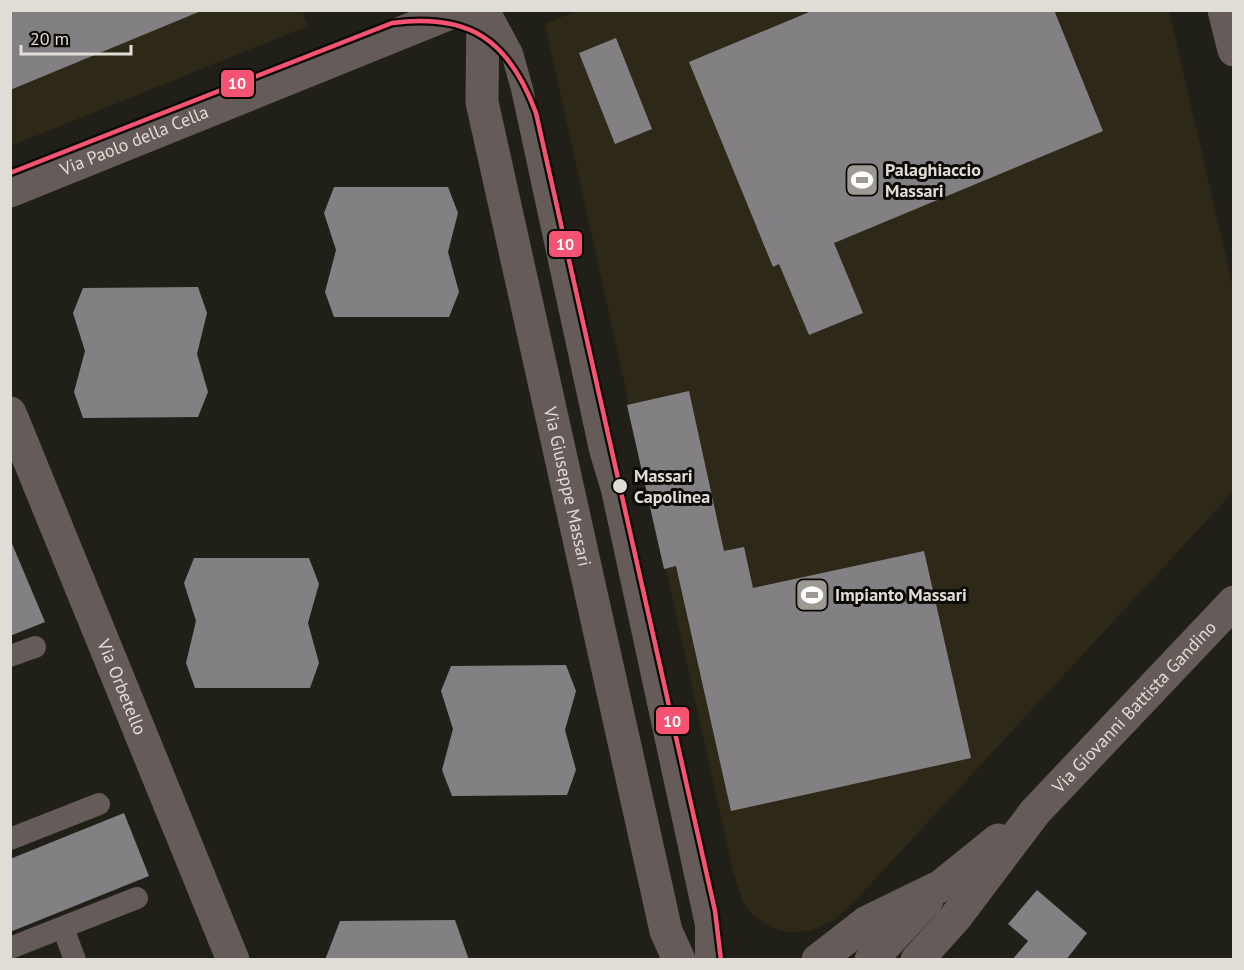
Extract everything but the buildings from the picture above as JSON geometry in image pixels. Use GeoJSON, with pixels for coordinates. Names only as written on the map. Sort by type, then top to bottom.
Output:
{"type":"FeatureCollection","features":[{"type":"Feature","properties":{"kind":"street","name":"Via Paolo della Cella"},"geometry":{"type":"LineString","coordinates":[[10,191],[458,10]]}},
{"type":"Feature","properties":{"kind":"street","name":"Via Giuseppe Massari"},"geometry":{"type":"LineString","coordinates":[[483,10],[482,102],[666,931],[679,960]]}},
{"type":"Feature","properties":{"kind":"street"},"geometry":{"type":"LineString","coordinates":[[1224,10],[1233,50]]}},
{"type":"Feature","properties":{"kind":"street","name":"Via Orbetello"},"geometry":{"type":"LineString","coordinates":[[10,413],[233,960]]}},
{"type":"Feature","properties":{"kind":"street","name":"Via Giovanni Battista Gandino"},"geometry":{"type":"LineString","coordinates":[[917,960],[955,918],[1035,812],[1230,611]]}},
{"type":"Feature","properties":{"kind":"street","name":"Via Giovanni Battista Gandino"},"geometry":{"type":"LineString","coordinates":[[818,960],[867,922],[941,886],[1035,812]]}},
{"type":"Feature","properties":{"kind":"street"},"geometry":{"type":"LineString","coordinates":[[871,960],[941,886]]}},
{"type":"Feature","properties":{"kind":"lane"},"geometry":{"type":"LineString","coordinates":[[489,10],[512,53],[522,89],[597,439],[612,490],[706,925],[706,960]]}},
{"type":"Feature","properties":{"kind":"lane"},"geometry":{"type":"LineString","coordinates":[[10,656],[35,647]]}},
{"type":"Feature","properties":{"kind":"lane"},"geometry":{"type":"LineString","coordinates":[[10,839],[99,804]]}},
{"type":"Feature","properties":{"kind":"lane"},"geometry":{"type":"LineString","coordinates":[[10,948],[137,898]]}},
{"type":"Feature","properties":{"kind":"lane"},"geometry":{"type":"LineString","coordinates":[[63,928],[75,960]]}},
{"type":"Feature","properties":{"kind":"shaded area"},"geometry":{"type":"Polygon","coordinates":[[[578,10],[1169,11],[1233,287],[1233,492],[853,903],[833,921],[810,931],[787,932],[762,922],[743,903],[733,871],[627,404],[629,404],[545,24],[578,10]]]}},
{"type":"Feature","properties":{"kind":"shaded area"},"geometry":{"type":"Polygon","coordinates":[[[11,11],[302,11],[308,26],[11,146],[11,11]]]}},
{"type":"Feature","properties":{"kind":"transit line","name":"10"},"geometry":{"type":"LineString","coordinates":[[10,173],[392,23],[419,21],[465,28],[483,37],[499,50],[513,67],[536,113],[715,911],[721,960]]}},
{"type":"Feature","properties":{"kind":"place","name":"Palaghiaccio Massari"},"geometry":{"type":"Point","coordinates":[862,180]}},
{"type":"Feature","properties":{"kind":"place","name":"Massari Capolinea"},"geometry":{"type":"Point","coordinates":[620,486]}},
{"type":"Feature","properties":{"kind":"place","name":"Impianto Massari"},"geometry":{"type":"Point","coordinates":[812,595]}}]}
